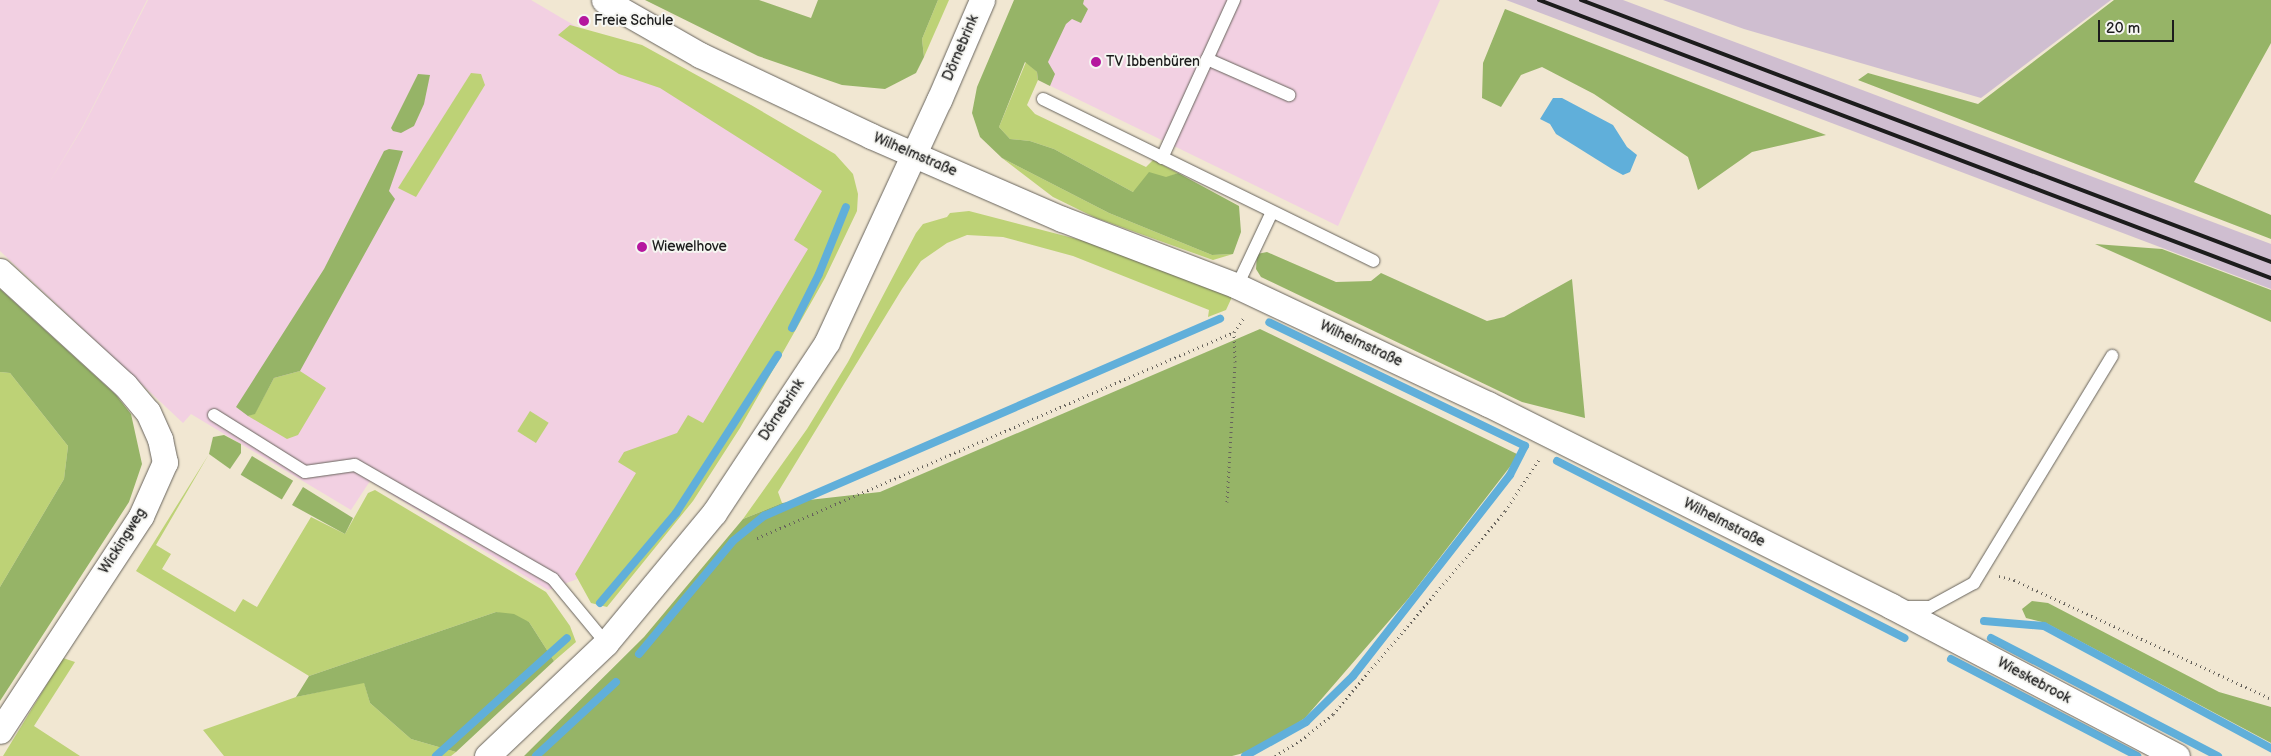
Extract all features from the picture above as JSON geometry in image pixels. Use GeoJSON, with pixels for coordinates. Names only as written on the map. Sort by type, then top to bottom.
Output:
{"type":"FeatureCollection","features":[{"type":"Feature","properties":{"kind":"street","name":"Wilhelmstraße"},"geometry":{"type":"LineString","coordinates":[[604,0],[700,55],[914,155],[1062,219],[1247,290],[1552,436],[1891,606]]}},
{"type":"Feature","properties":{"kind":"street","name":"Dörnebrink"},"geometry":{"type":"LineString","coordinates":[[487,756],[606,644],[714,514],[827,342],[914,155],[982,0]]}},
{"type":"Feature","properties":{"kind":"street","name":"Wickingweg"},"geometry":{"type":"LineString","coordinates":[[0,271],[125,386],[148,412],[160,439],[165,462],[141,516],[0,731]]}},
{"type":"Feature","properties":{"kind":"street","name":"Wieskebrook"},"geometry":{"type":"LineString","coordinates":[[1891,606],[2177,756]]}},
{"type":"Feature","properties":{"kind":"lane"},"geometry":{"type":"LineString","coordinates":[[1162,158],[1234,0]]}},
{"type":"Feature","properties":{"kind":"lane"},"geometry":{"type":"LineString","coordinates":[[1207,58],[1289,95]]}},
{"type":"Feature","properties":{"kind":"lane"},"geometry":{"type":"LineString","coordinates":[[1043,100],[1373,261]]}},
{"type":"Feature","properties":{"kind":"lane"},"geometry":{"type":"LineString","coordinates":[[1247,290],[1272,212]]}},
{"type":"Feature","properties":{"kind":"lane","name":"Wilhelmstraße"},"geometry":{"type":"LineString","coordinates":[[1891,606],[1930,607],[1974,583],[2112,356]]}},
{"type":"Feature","properties":{"kind":"lane"},"geometry":{"type":"LineString","coordinates":[[214,415],[305,472],[355,465],[553,579],[606,644]]}},
{"type":"Feature","properties":{"kind":"path"},"geometry":{"type":"LineString","coordinates":[[1227,502],[1235,362],[1234,332],[1247,290]]}},
{"type":"Feature","properties":{"kind":"path"},"geometry":{"type":"LineString","coordinates":[[757,538],[1234,332]]}},
{"type":"Feature","properties":{"kind":"path"},"geometry":{"type":"LineString","coordinates":[[1275,756],[1305,738],[1333,714],[1505,511],[1533,471],[1552,436]]}},
{"type":"Feature","properties":{"kind":"path"},"geometry":{"type":"LineString","coordinates":[[1981,572],[2014,580],[2271,699]]}},
{"type":"Feature","properties":{"kind":"shaded area"},"geometry":{"type":"Polygon","coordinates":[[[0,0],[147,0],[83,126],[46,188],[83,127],[148,0],[531,0],[831,176],[845,199],[660,516],[580,578],[548,590],[370,481],[351,510],[191,414],[183,423],[0,251],[0,0]]]}},
{"type":"Feature","properties":{"kind":"shaded area"},"geometry":{"type":"Polygon","coordinates":[[[1059,0],[1440,0],[1338,226],[1026,74],[1059,0]]]}},
{"type":"Feature","properties":{"kind":"shaded area"},"geometry":{"type":"Polygon","coordinates":[[[1506,0],[1623,0],[2271,244],[2271,289],[1506,0]]]}},
{"type":"Feature","properties":{"kind":"shaded area"},"geometry":{"type":"Polygon","coordinates":[[[1663,0],[2111,0],[1981,98],[1744,29],[1663,0]]]}},
{"type":"Feature","properties":{"kind":"green space"},"geometry":{"type":"Polygon","coordinates":[[[645,0],[759,0],[811,18],[818,0],[938,0],[922,39],[924,57],[916,73],[885,89],[842,85],[758,56],[645,0]]]}},
{"type":"Feature","properties":{"kind":"green space"},"geometry":{"type":"Polygon","coordinates":[[[938,0],[949,0],[924,57],[922,39],[938,0]]]}},
{"type":"Feature","properties":{"kind":"green space"},"geometry":{"type":"Polygon","coordinates":[[[1014,0],[1084,0],[1083,4],[1088,9],[1081,23],[1072,19],[1066,24],[1048,62],[1055,74],[1050,86],[1038,80],[1037,72],[1025,62],[999,127],[1010,139],[1030,141],[1054,149],[1133,192],[1149,172],[1166,177],[1178,173],[1239,206],[1241,232],[1233,254],[1212,255],[1109,213],[1002,158],[980,137],[972,113],[977,87],[1014,0]]]}},
{"type":"Feature","properties":{"kind":"green space"},"geometry":{"type":"Polygon","coordinates":[[[2114,0],[2271,0],[2271,43],[2194,182],[2271,215],[2271,239],[1858,80],[1868,73],[1978,104],[2114,0]]]}},
{"type":"Feature","properties":{"kind":"green space"},"geometry":{"type":"Polygon","coordinates":[[[1505,9],[1826,135],[1752,152],[1698,190],[1688,157],[1594,94],[1542,67],[1521,75],[1501,107],[1482,98],[1483,63],[1505,9]]]}},
{"type":"Feature","properties":{"kind":"green space"},"geometry":{"type":"Polygon","coordinates":[[[570,25],[642,45],[835,154],[853,174],[858,194],[857,211],[825,278],[740,428],[693,501],[607,607],[591,603],[575,574],[636,473],[618,462],[624,452],[677,433],[688,415],[703,423],[808,249],[794,240],[822,191],[660,88],[619,74],[558,35],[570,25]]]}},
{"type":"Feature","properties":{"kind":"green space"},"geometry":{"type":"Polygon","coordinates":[[[1026,62],[1037,72],[1038,80],[1027,105],[1035,114],[1146,167],[1153,160],[1178,173],[1133,192],[1054,149],[1030,141],[1010,139],[999,127],[1026,62]]]}},
{"type":"Feature","properties":{"kind":"green space"},"geometry":{"type":"Polygon","coordinates":[[[471,73],[481,74],[485,85],[416,197],[398,188],[471,73]]]}},
{"type":"Feature","properties":{"kind":"green space"},"geometry":{"type":"Polygon","coordinates":[[[418,74],[430,75],[424,104],[414,126],[401,133],[393,131],[391,128],[418,74]]]}},
{"type":"Feature","properties":{"kind":"green space"},"geometry":{"type":"Polygon","coordinates":[[[389,149],[403,151],[389,191],[395,199],[300,371],[274,378],[255,414],[248,416],[236,407],[324,269],[384,151],[389,149]]]}},
{"type":"Feature","properties":{"kind":"green space"},"geometry":{"type":"Polygon","coordinates":[[[1002,158],[1109,213],[1212,255],[1233,254],[1213,260],[1096,218],[1053,197],[1002,158]]]}},
{"type":"Feature","properties":{"kind":"green space"},"geometry":{"type":"Polygon","coordinates":[[[969,211],[1096,244],[1232,297],[1226,310],[1208,317],[1209,310],[1073,256],[1003,237],[967,235],[947,243],[921,261],[902,289],[778,492],[782,503],[743,519],[807,429],[848,362],[916,233],[923,224],[947,217],[950,213],[969,211]]]}},
{"type":"Feature","properties":{"kind":"green space"},"geometry":{"type":"Polygon","coordinates":[[[2095,244],[2162,249],[2271,290],[2271,322],[2095,244]]]}},
{"type":"Feature","properties":{"kind":"green space"},"geometry":{"type":"Polygon","coordinates":[[[1267,252],[1336,282],[1371,281],[1381,273],[1487,321],[1504,317],[1572,279],[1585,418],[1522,402],[1261,277],[1256,269],[1257,254],[1267,252]]]}},
{"type":"Feature","properties":{"kind":"green space"},"geometry":{"type":"Polygon","coordinates":[[[0,289],[116,395],[131,414],[142,464],[129,502],[0,701],[0,587],[64,479],[68,446],[10,373],[0,372],[0,289]]]}},
{"type":"Feature","properties":{"kind":"green space"},"geometry":{"type":"Polygon","coordinates":[[[1260,329],[1519,455],[1408,599],[1305,718],[1259,749],[1232,756],[524,756],[644,637],[743,519],[782,503],[880,492],[1260,329]]]}},
{"type":"Feature","properties":{"kind":"green space"},"geometry":{"type":"Polygon","coordinates":[[[300,371],[326,388],[298,435],[287,439],[248,416],[255,413],[274,378],[300,371]]]}},
{"type":"Feature","properties":{"kind":"green space"},"geometry":{"type":"Polygon","coordinates":[[[0,372],[10,373],[68,446],[64,479],[0,587],[0,372]]]}},
{"type":"Feature","properties":{"kind":"green space"},"geometry":{"type":"Polygon","coordinates":[[[530,411],[549,423],[536,443],[517,431],[530,411]]]}},
{"type":"Feature","properties":{"kind":"green space"},"geometry":{"type":"Polygon","coordinates":[[[224,435],[241,444],[241,453],[230,469],[209,454],[213,437],[224,435]]]}},
{"type":"Feature","properties":{"kind":"green space"},"geometry":{"type":"Polygon","coordinates":[[[209,454],[156,545],[171,554],[162,569],[235,612],[243,599],[257,607],[311,517],[345,534],[368,493],[375,490],[546,592],[570,626],[576,642],[554,661],[529,622],[496,612],[309,676],[136,571],[209,454]]]}},
{"type":"Feature","properties":{"kind":"green space"},"geometry":{"type":"Polygon","coordinates":[[[252,456],[293,481],[282,500],[241,475],[252,456]]]}},
{"type":"Feature","properties":{"kind":"green space"},"geometry":{"type":"Polygon","coordinates":[[[303,487],[353,518],[345,534],[292,505],[303,487]]]}},
{"type":"Feature","properties":{"kind":"green space"},"geometry":{"type":"Polygon","coordinates":[[[2032,601],[2048,603],[2219,692],[2271,707],[2271,743],[2046,623],[2026,618],[2022,609],[2032,601]]]}},
{"type":"Feature","properties":{"kind":"green space"},"geometry":{"type":"Polygon","coordinates":[[[496,612],[514,614],[529,622],[554,661],[456,752],[411,739],[370,703],[364,683],[296,697],[309,676],[496,612]]]}},
{"type":"Feature","properties":{"kind":"green space"},"geometry":{"type":"Polygon","coordinates":[[[63,658],[75,662],[34,726],[80,756],[3,756],[63,658]]]}},
{"type":"Feature","properties":{"kind":"green space"},"geometry":{"type":"Polygon","coordinates":[[[364,682],[370,703],[411,739],[456,752],[451,756],[224,756],[203,730],[296,697],[364,682]]]}},
{"type":"Feature","properties":{"kind":"water"},"geometry":{"type":"Polygon","coordinates":[[[1553,98],[1562,98],[1613,125],[1627,147],[1637,155],[1630,172],[1623,175],[1612,169],[1556,134],[1550,124],[1540,119],[1553,98]]]}},
{"type":"Feature","properties":{"kind":"waterway"},"geometry":{"type":"LineString","coordinates":[[792,328],[819,274],[846,207]]}},
{"type":"Feature","properties":{"kind":"waterway"},"geometry":{"type":"LineString","coordinates":[[639,654],[733,541],[764,516],[1220,319]]}},
{"type":"Feature","properties":{"kind":"waterway"},"geometry":{"type":"LineString","coordinates":[[1245,756],[1306,722],[1353,676],[1510,475],[1525,446],[1269,322]]}},
{"type":"Feature","properties":{"kind":"waterway"},"geometry":{"type":"LineString","coordinates":[[600,603],[676,513],[778,355]]}},
{"type":"Feature","properties":{"kind":"waterway"},"geometry":{"type":"LineString","coordinates":[[1557,461],[1904,638]]}},
{"type":"Feature","properties":{"kind":"waterway"},"geometry":{"type":"LineString","coordinates":[[1984,621],[2044,626],[2271,748]]}},
{"type":"Feature","properties":{"kind":"waterway"},"geometry":{"type":"LineString","coordinates":[[436,756],[567,638]]}},
{"type":"Feature","properties":{"kind":"waterway"},"geometry":{"type":"LineString","coordinates":[[1991,638],[2218,756]]}},
{"type":"Feature","properties":{"kind":"waterway"},"geometry":{"type":"LineString","coordinates":[[1951,659],[2137,756]]}},
{"type":"Feature","properties":{"kind":"waterway"},"geometry":{"type":"LineString","coordinates":[[536,756],[616,682]]}},
{"type":"Feature","properties":{"kind":"railway"},"geometry":{"type":"LineString","coordinates":[[1539,0],[2271,278]]}},
{"type":"Feature","properties":{"kind":"railway"},"geometry":{"type":"LineString","coordinates":[[1581,0],[2271,262]]}},
{"type":"Feature","properties":{"kind":"place","name":"Freie Schule"},"geometry":{"type":"Point","coordinates":[584,21]}},
{"type":"Feature","properties":{"kind":"place","name":"TV Ibbenbüren"},"geometry":{"type":"Point","coordinates":[1096,62]}},
{"type":"Feature","properties":{"kind":"place","name":"Wiewelhove"},"geometry":{"type":"Point","coordinates":[642,247]}}]}
